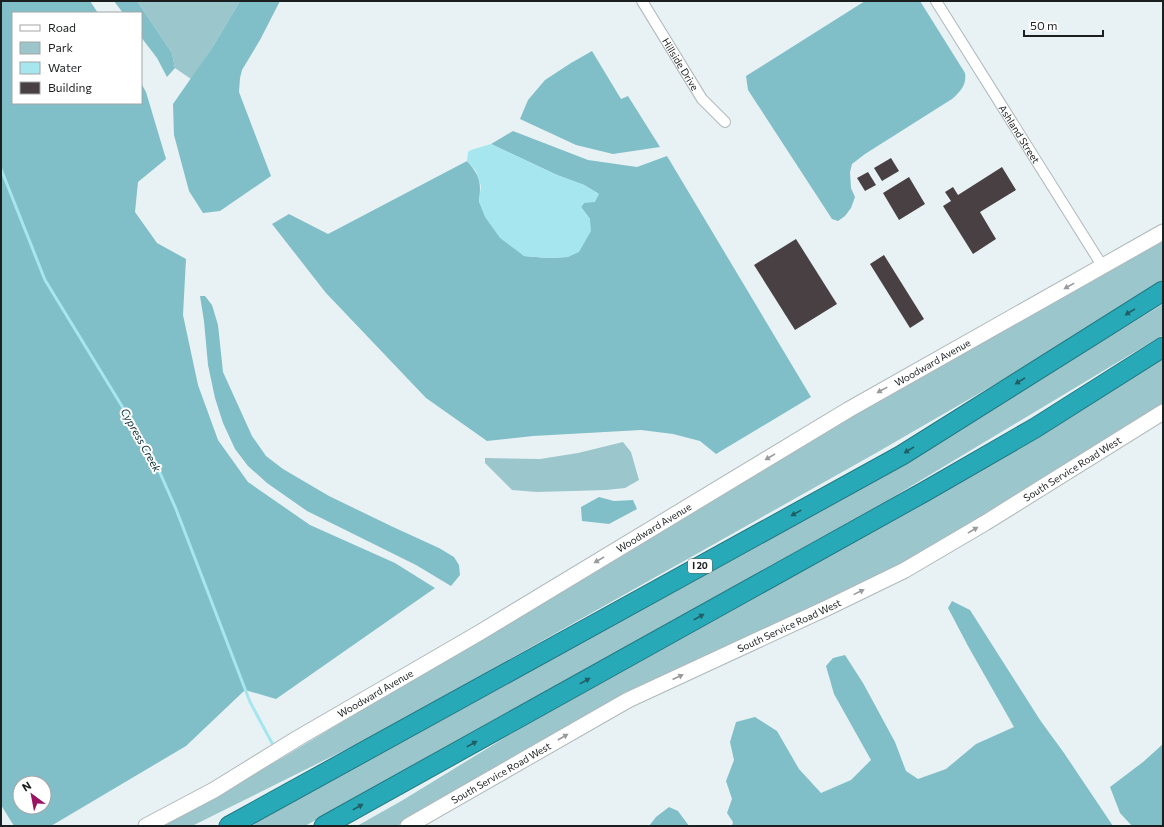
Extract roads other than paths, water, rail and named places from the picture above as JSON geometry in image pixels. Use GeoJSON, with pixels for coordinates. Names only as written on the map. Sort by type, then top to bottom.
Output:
{"type":"FeatureCollection","features":[{"type":"Feature","properties":{"kind":"highway","name":"I 20"},"geometry":{"type":"LineString","coordinates":[[229,826],[902,455],[1163,291]]}},
{"type":"Feature","properties":{"kind":"highway"},"geometry":{"type":"LineString","coordinates":[[324,826],[924,492],[1035,428],[1163,347]]}},
{"type":"Feature","properties":{"kind":"main road","name":"Woodward Avenue"},"geometry":{"type":"LineString","coordinates":[[146,826],[214,790],[298,738],[479,633],[848,410],[1163,232]]}},
{"type":"Feature","properties":{"kind":"main road","name":"South Service Road West"},"geometry":{"type":"LineString","coordinates":[[408,826],[628,700],[905,570],[985,523],[1163,412]]}},
{"type":"Feature","properties":{"kind":"street","name":"Hillside Drive"},"geometry":{"type":"LineString","coordinates":[[642,1],[702,99],[725,122]]}},
{"type":"Feature","properties":{"kind":"street","name":"Ashland Street"},"geometry":{"type":"LineString","coordinates":[[936,1],[1102,267]]}},
{"type":"Feature","properties":{"kind":"water"},"geometry":{"type":"Polygon","coordinates":[[[491,144],[557,175],[584,185],[599,194],[595,202],[584,203],[581,207],[590,219],[591,231],[579,252],[568,257],[548,258],[524,256],[500,238],[485,217],[479,202],[481,186],[476,171],[467,161],[468,152],[491,144]]]}},
{"type":"Feature","properties":{"kind":"waterway","name":"Cypress Creek"},"geometry":{"type":"LineString","coordinates":[[1,169],[45,280],[153,457],[176,509],[250,702],[272,743]]}}]}
